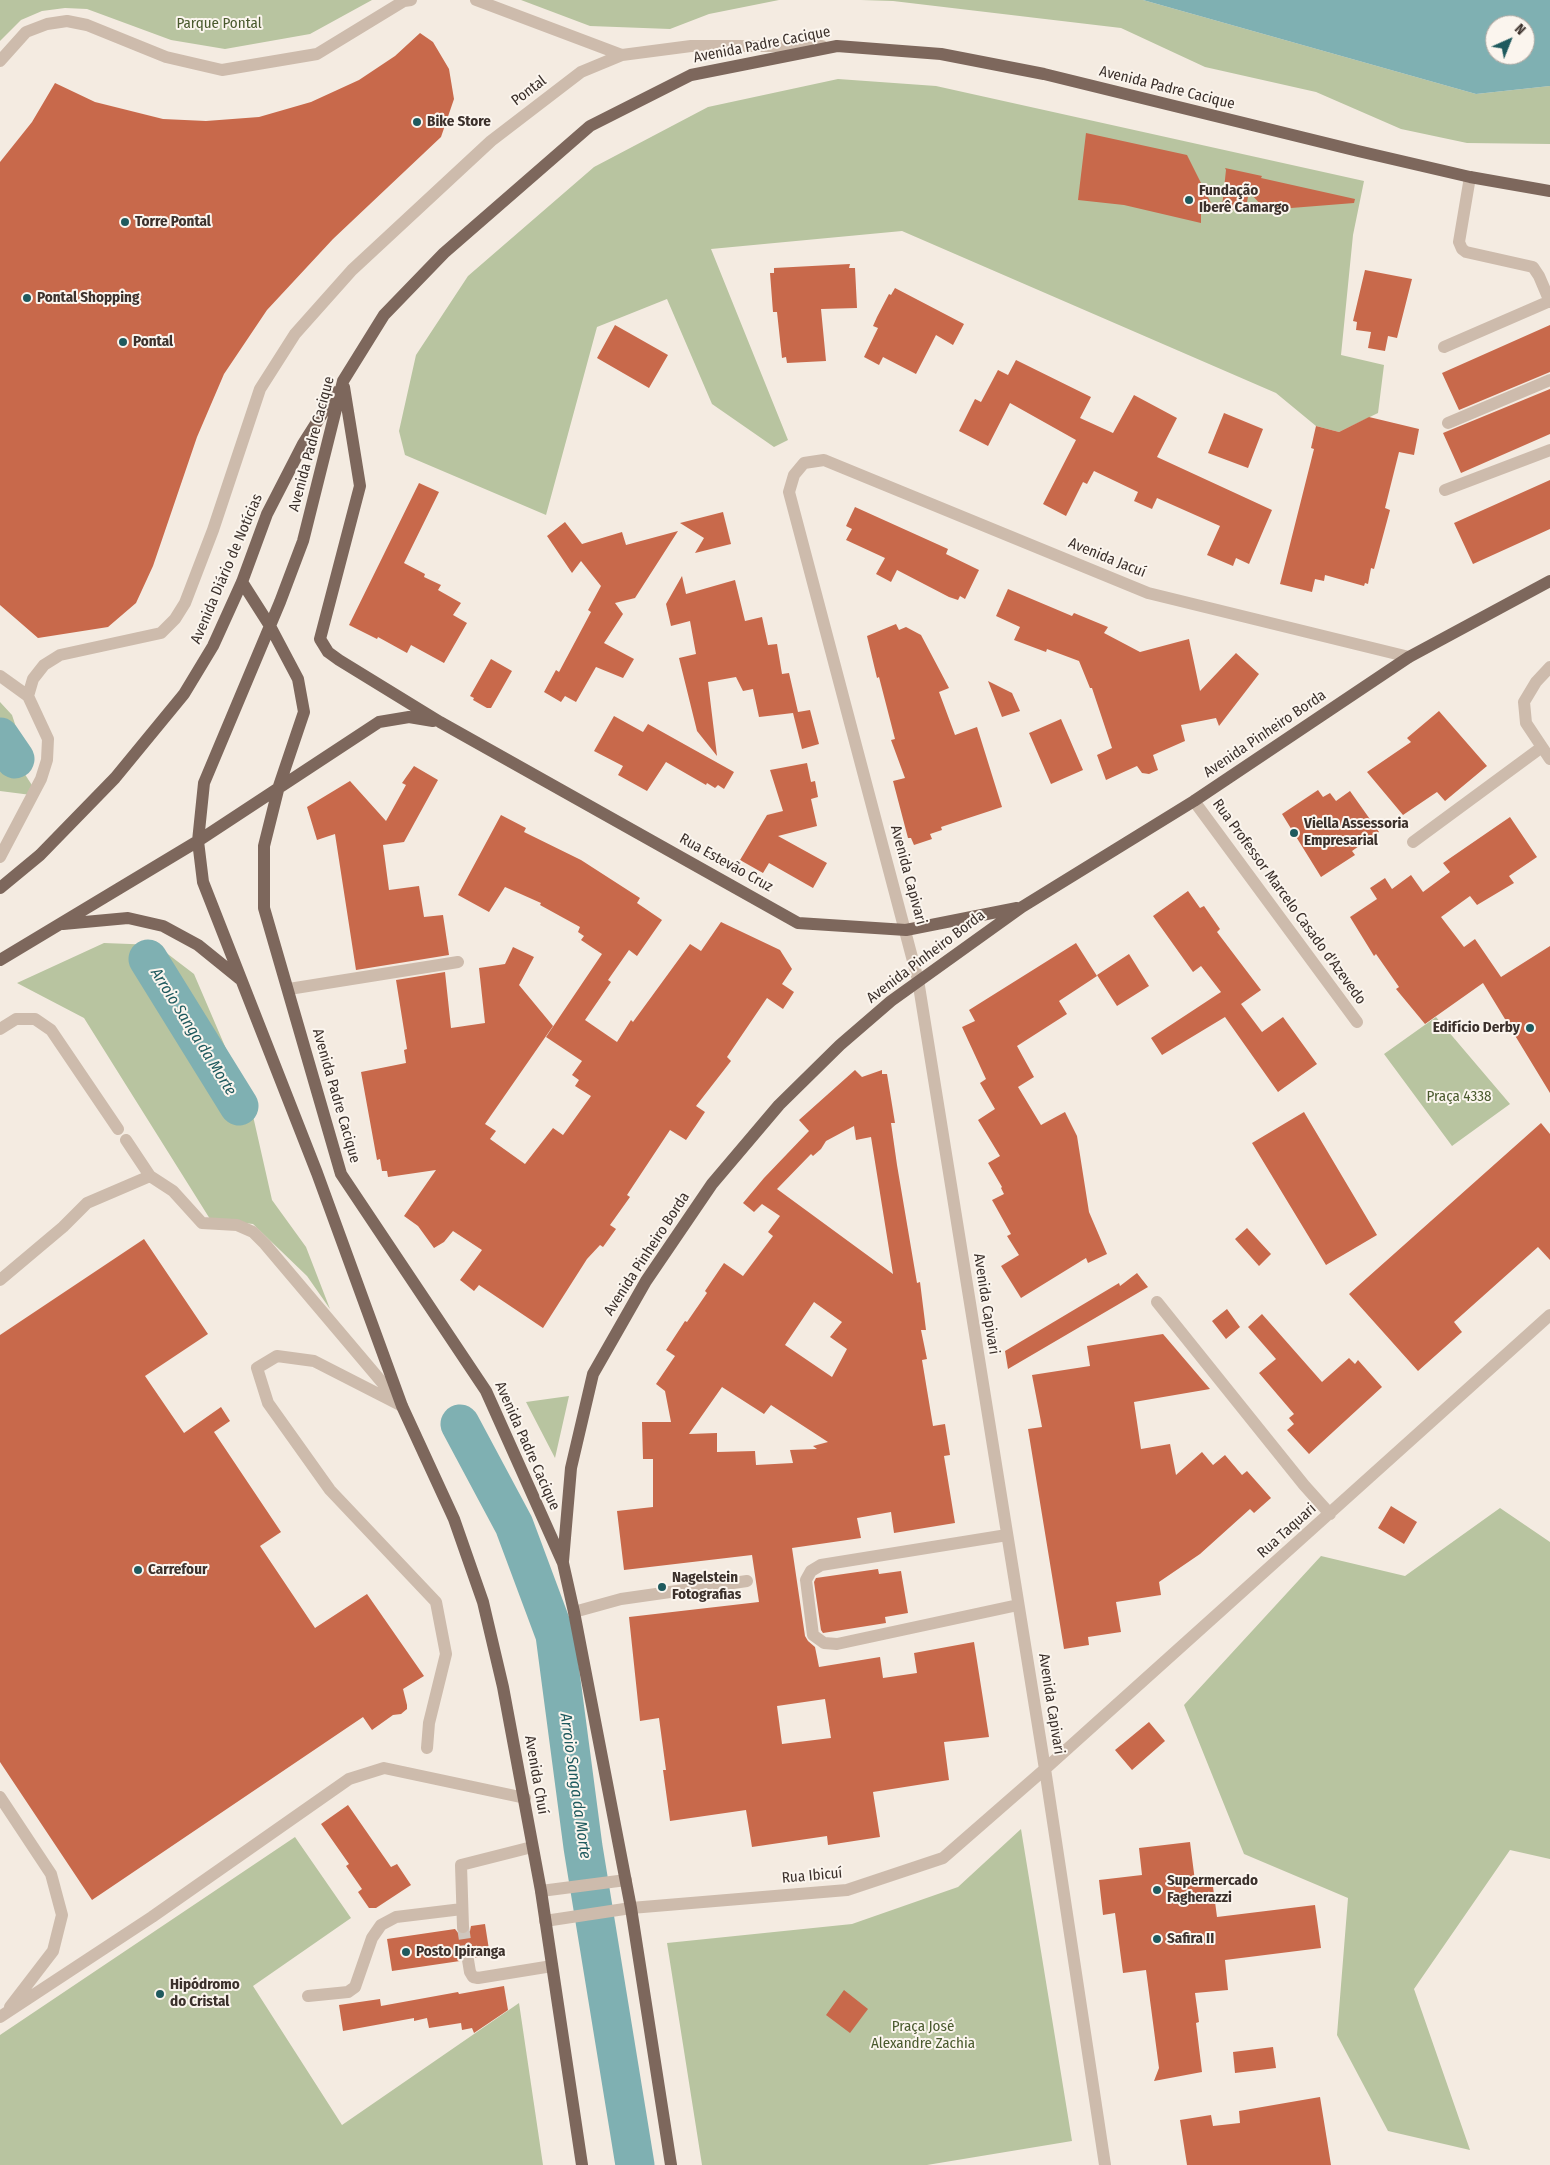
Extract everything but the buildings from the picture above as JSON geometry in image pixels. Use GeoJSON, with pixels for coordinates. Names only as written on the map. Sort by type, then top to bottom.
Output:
{"type":"FeatureCollection","features":[{"type":"Feature","properties":{"kind":"main road","name":"Avenida Padre Cacique"},"geometry":{"type":"LineString","coordinates":[[402,1406],[317,1173],[203,882],[198,841],[204,783],[270,626],[303,541],[343,380],[384,315],[444,253],[590,126],[691,75],[837,46],[941,54],[1044,74],[1470,177],[1550,190]]}},
{"type":"Feature","properties":{"kind":"main road","name":"Avenida Diário de Notícias"},"geometry":{"type":"LineString","coordinates":[[0,888],[40,855],[115,778],[184,694],[213,646],[242,582],[267,514],[304,444],[343,380]]}},
{"type":"Feature","properties":{"kind":"main road","name":"Rua Estevão Cruz"},"geometry":{"type":"LineString","coordinates":[[343,380],[360,486],[320,639],[328,652],[440,722],[798,922],[906,930],[1022,907]]}},
{"type":"Feature","properties":{"kind":"main road","name":"Avenida Pinheiro Borda"},"geometry":{"type":"LineString","coordinates":[[562,1563],[572,1468],[593,1374],[646,1281],[712,1184],[779,1105],[840,1045],[918,980],[1022,907],[1194,801],[1409,657],[1550,581]]}},
{"type":"Feature","properties":{"kind":"main road","name":"Avenida Padre Cacique"},"geometry":{"type":"LineString","coordinates":[[242,582],[270,626],[298,679],[304,712],[279,786],[264,846],[264,908],[341,1174],[486,1390],[562,1563]]}},
{"type":"Feature","properties":{"kind":"main road"},"geometry":{"type":"LineString","coordinates":[[0,960],[198,841],[379,722],[409,717],[440,722]]}},
{"type":"Feature","properties":{"kind":"main road"},"geometry":{"type":"LineString","coordinates":[[60,924],[128,918],[163,926],[198,945],[242,981]]}},
{"type":"Feature","properties":{"kind":"main road","name":"Avenida Chuí"},"geometry":{"type":"LineString","coordinates":[[402,1406],[454,1519],[483,1602],[504,1687],[541,1891],[582,2165]]}},
{"type":"Feature","properties":{"kind":"main road"},"geometry":{"type":"LineString","coordinates":[[562,1563],[574,1612],[626,1880],[671,2165]]}},
{"type":"Feature","properties":{"kind":"street"},"geometry":{"type":"LineString","coordinates":[[0,61],[26,32],[47,24],[67,21],[87,25],[166,58],[222,70],[317,54],[404,1],[411,0]]}},
{"type":"Feature","properties":{"kind":"street"},"geometry":{"type":"LineString","coordinates":[[476,0],[622,55]]}},
{"type":"Feature","properties":{"kind":"street","name":"Pontal"},"geometry":{"type":"LineString","coordinates":[[28,696],[33,679],[44,665],[60,655],[161,633],[175,619],[186,603],[213,530],[260,389],[295,334],[352,270],[491,141],[581,72],[622,55],[691,46],[837,46]]}},
{"type":"Feature","properties":{"kind":"street"},"geometry":{"type":"LineString","coordinates":[[1444,347],[1550,302],[1533,267],[1466,252],[1462,249],[1459,242],[1470,177]]}},
{"type":"Feature","properties":{"kind":"street"},"geometry":{"type":"LineString","coordinates":[[1448,423],[1550,380]]}},
{"type":"Feature","properties":{"kind":"street"},"geometry":{"type":"LineString","coordinates":[[1445,490],[1550,450]]}},
{"type":"Feature","properties":{"kind":"street","name":"Avenida Jacuí"},"geometry":{"type":"LineString","coordinates":[[804,463],[824,460],[1148,593],[1409,657]]}},
{"type":"Feature","properties":{"kind":"street","name":"Avenida Capivari"},"geometry":{"type":"LineString","coordinates":[[804,463],[794,475],[789,492],[918,980],[1045,1769],[1105,2165]]}},
{"type":"Feature","properties":{"kind":"street"},"geometry":{"type":"LineString","coordinates":[[1550,667],[1536,682],[1524,702],[1526,723],[1550,758]]}},
{"type":"Feature","properties":{"kind":"street"},"geometry":{"type":"LineString","coordinates":[[0,676],[28,696],[48,739],[47,760],[41,779],[0,857]]}},
{"type":"Feature","properties":{"kind":"street"},"geometry":{"type":"LineString","coordinates":[[1413,842],[1542,747]]}},
{"type":"Feature","properties":{"kind":"street","name":"Rua Professor Marcelo Casado d'Azevedo"},"geometry":{"type":"LineString","coordinates":[[1194,801],[1357,1022]]}},
{"type":"Feature","properties":{"kind":"street"},"geometry":{"type":"LineString","coordinates":[[289,989],[458,962]]}},
{"type":"Feature","properties":{"kind":"street"},"geometry":{"type":"LineString","coordinates":[[0,1029],[16,1019],[35,1019],[51,1030],[118,1128]]}},
{"type":"Feature","properties":{"kind":"street"},"geometry":{"type":"LineString","coordinates":[[126,1140],[150,1176],[173,1191],[202,1223],[237,1225],[253,1232],[402,1406]]}},
{"type":"Feature","properties":{"kind":"street"},"geometry":{"type":"LineString","coordinates":[[0,1280],[87,1203],[150,1176]]}},
{"type":"Feature","properties":{"kind":"street"},"geometry":{"type":"LineString","coordinates":[[1157,1302],[1304,1485],[1330,1514]]}},
{"type":"Feature","properties":{"kind":"street","name":"Rua Taquari"},"geometry":{"type":"LineString","coordinates":[[1045,1769],[1550,1315]]}},
{"type":"Feature","properties":{"kind":"street"},"geometry":{"type":"LineString","coordinates":[[402,1406],[314,1361],[277,1356],[257,1368],[268,1403],[330,1490],[436,1602],[446,1654],[430,1723],[427,1748]]}},
{"type":"Feature","properties":{"kind":"street"},"geometry":{"type":"LineString","coordinates":[[1006,1535],[821,1565],[811,1571],[806,1580],[813,1635],[824,1642],[837,1644],[1018,1605]]}},
{"type":"Feature","properties":{"kind":"street"},"geometry":{"type":"LineString","coordinates":[[574,1612],[621,1599],[747,1581]]}},
{"type":"Feature","properties":{"kind":"street"},"geometry":{"type":"LineString","coordinates":[[2,2016],[152,1917],[349,1779],[384,1768],[524,1798]]}},
{"type":"Feature","properties":{"kind":"street","name":"Rua Ibicuí"},"geometry":{"type":"LineString","coordinates":[[545,1921],[631,1908],[848,1890],[943,1858],[1045,1769]]}},
{"type":"Feature","properties":{"kind":"street"},"geometry":{"type":"LineString","coordinates":[[0,1797],[50,1874],[62,1915],[52,1952],[2,2016]]}},
{"type":"Feature","properties":{"kind":"street"},"geometry":{"type":"LineString","coordinates":[[463,1927],[461,1865],[532,1847]]}},
{"type":"Feature","properties":{"kind":"street"},"geometry":{"type":"LineString","coordinates":[[541,1891],[626,1880]]}},
{"type":"Feature","properties":{"kind":"street"},"geometry":{"type":"LineString","coordinates":[[308,1996],[348,1992],[355,1987],[372,1938],[381,1925],[396,1917],[462,1909]]}},
{"type":"Feature","properties":{"kind":"street"},"geometry":{"type":"LineString","coordinates":[[468,1960],[470,1972],[473,1977],[478,1978],[552,1966]]}},
{"type":"Feature","properties":{"kind":"green space","name":"Parque Pontal"},"geometry":{"type":"Polygon","coordinates":[[[0,0],[372,0],[310,34],[225,49],[171,40],[87,9],[65,8],[42,11],[21,20],[0,41],[0,0]]]}},
{"type":"Feature","properties":{"kind":"green space"},"geometry":{"type":"Polygon","coordinates":[[[521,0],[779,0],[709,14],[670,29],[590,26],[521,0]]]}},
{"type":"Feature","properties":{"kind":"green space"},"geometry":{"type":"Polygon","coordinates":[[[861,0],[1143,0],[1476,94],[1550,86],[1550,144],[1467,143],[1401,129],[1316,92],[1205,67],[1121,28],[893,1],[861,0]]]}},
{"type":"Feature","properties":{"kind":"green space"},"geometry":{"type":"Polygon","coordinates":[[[838,79],[936,86],[1364,181],[1353,235],[1341,355],[1384,365],[1378,413],[1339,432],[1316,426],[1276,393],[902,231],[711,249],[788,440],[774,447],[712,404],[667,299],[597,327],[546,515],[405,455],[399,431],[416,355],[468,276],[594,167],[708,107],[838,79]]]}},
{"type":"Feature","properties":{"kind":"green space"},"geometry":{"type":"Polygon","coordinates":[[[0,702],[12,715],[22,745],[15,759],[39,796],[0,791],[0,702]]]}},
{"type":"Feature","properties":{"kind":"green space"},"geometry":{"type":"Polygon","coordinates":[[[104,943],[156,945],[194,974],[251,1107],[272,1200],[306,1247],[330,1309],[307,1276],[253,1224],[210,1219],[84,1018],[17,983],[104,943]]]}},
{"type":"Feature","properties":{"kind":"green space","name":"Praça 4338"},"geometry":{"type":"Polygon","coordinates":[[[1436,1017],[1510,1104],[1452,1146],[1384,1054],[1436,1017]]]}},
{"type":"Feature","properties":{"kind":"green space"},"geometry":{"type":"Polygon","coordinates":[[[569,1396],[555,1458],[526,1402],[569,1396]]]}},
{"type":"Feature","properties":{"kind":"green space"},"geometry":{"type":"Polygon","coordinates":[[[1500,1508],[1550,1542],[1550,1859],[1510,1850],[1414,1989],[1470,2150],[1388,2131],[1337,2035],[1348,1898],[1244,1854],[1184,1705],[1321,1556],[1405,1576],[1500,1508]]]}},
{"type":"Feature","properties":{"kind":"green space","name":"Praça José Alexandre Zachia"},"geometry":{"type":"Polygon","coordinates":[[[1021,1829],[1072,2141],[927,2165],[702,2165],[667,1943],[852,1924],[958,1887],[1021,1829]]]}},
{"type":"Feature","properties":{"kind":"green space","name":"Hipódromo do Cristal"},"geometry":{"type":"Polygon","coordinates":[[[295,1837],[351,1918],[253,1986],[342,2125],[519,2003],[543,2165],[0,2165],[0,2035],[295,1837]]]}},
{"type":"Feature","properties":{"kind":"water"},"geometry":{"type":"Polygon","coordinates":[[[1143,0],[1550,0],[1550,86],[1476,94],[1143,0]]]}},
{"type":"Feature","properties":{"kind":"waterway","name":"Arroio Sanga da Morte"},"geometry":{"type":"LineString","coordinates":[[0,737],[15,759]]}},
{"type":"Feature","properties":{"kind":"waterway","name":"Arroio Sanga da Morte"},"geometry":{"type":"LineString","coordinates":[[148,959],[239,1106]]}},
{"type":"Feature","properties":{"kind":"waterway","name":"Arroio Sanga da Morte"},"geometry":{"type":"LineString","coordinates":[[460,1424],[514,1525],[555,1635],[583,1847],[635,2165]]}},
{"type":"Feature","properties":{"kind":"tunnel"},"geometry":{"type":"LineString","coordinates":[[463,1927],[468,1960]]}},
{"type":"Feature","properties":{"kind":"place","name":"Bike Store"},"geometry":{"type":"Point","coordinates":[417,122]}},
{"type":"Feature","properties":{"kind":"place","name":"Fundação Iberê Camargo"},"geometry":{"type":"Point","coordinates":[1189,200]}},
{"type":"Feature","properties":{"kind":"place","name":"Torre Pontal"},"geometry":{"type":"Point","coordinates":[125,222]}},
{"type":"Feature","properties":{"kind":"place","name":"Pontal Shopping"},"geometry":{"type":"Point","coordinates":[27,298]}},
{"type":"Feature","properties":{"kind":"place","name":"Pontal"},"geometry":{"type":"Point","coordinates":[123,342]}},
{"type":"Feature","properties":{"kind":"place","name":"Viella Assessoria Empresarial"},"geometry":{"type":"Point","coordinates":[1294,833]}},
{"type":"Feature","properties":{"kind":"place","name":"Edifício Derby"},"geometry":{"type":"Point","coordinates":[1530,1028]}},
{"type":"Feature","properties":{"kind":"place","name":"Carrefour"},"geometry":{"type":"Point","coordinates":[138,1570]}},
{"type":"Feature","properties":{"kind":"place","name":"Nagelstein Fotografias"},"geometry":{"type":"Point","coordinates":[662,1587]}},
{"type":"Feature","properties":{"kind":"place","name":"Supermercado Fagherazzi"},"geometry":{"type":"Point","coordinates":[1157,1890]}},
{"type":"Feature","properties":{"kind":"place","name":"Safira II"},"geometry":{"type":"Point","coordinates":[1157,1939]}},
{"type":"Feature","properties":{"kind":"place","name":"Posto Ipiranga"},"geometry":{"type":"Point","coordinates":[406,1952]}},
{"type":"Feature","properties":{"kind":"place","name":"Hipódromo do Cristal"},"geometry":{"type":"Point","coordinates":[160,1994]}}]}
